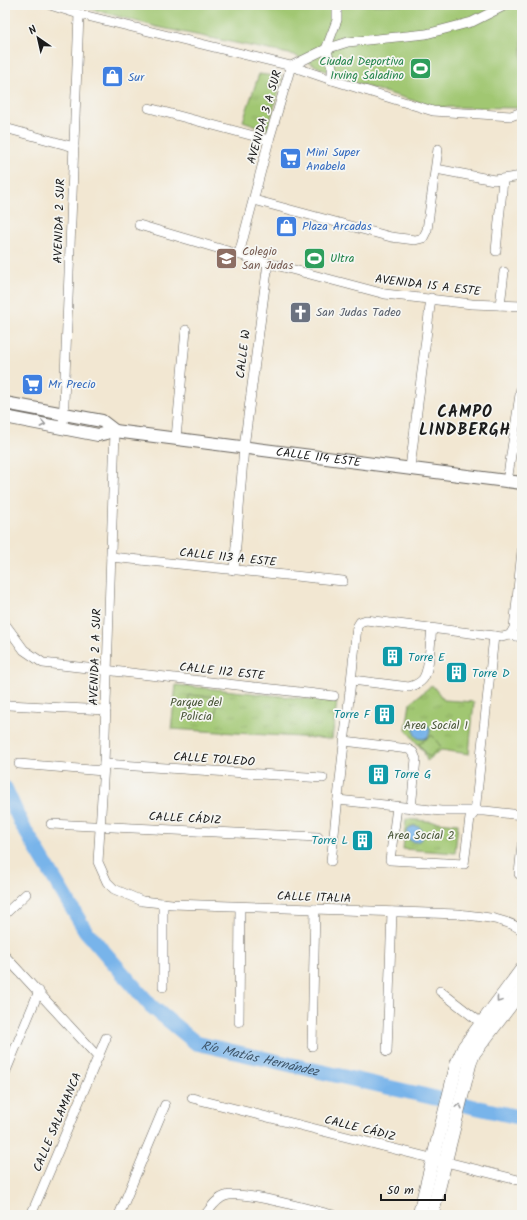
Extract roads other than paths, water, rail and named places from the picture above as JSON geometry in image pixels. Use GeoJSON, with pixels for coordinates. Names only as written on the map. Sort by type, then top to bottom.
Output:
{"type":"FeatureCollection","features":[{"type":"Feature","properties":{"kind":"main road"},"geometry":{"type":"LineString","coordinates":[[443,1144],[474,1053],[486,1027],[522,969]]}},
{"type":"Feature","properties":{"kind":"main road"},"geometry":{"type":"LineString","coordinates":[[419,1215],[439,1160],[457,1063],[464,1047],[522,990]]}},
{"type":"Feature","properties":{"kind":"main road"},"geometry":{"type":"LineString","coordinates":[[432,1215],[439,1160]]}},
{"type":"Feature","properties":{"kind":"street"},"geometry":{"type":"LineString","coordinates":[[50,5],[79,14],[291,66],[433,111],[511,116],[522,112]]}},
{"type":"Feature","properties":{"kind":"street"},"geometry":{"type":"LineString","coordinates":[[332,80],[332,67],[326,49],[337,20],[337,5]]}},
{"type":"Feature","properties":{"kind":"street","name":"AVENIDA 3 A SUR"},"geometry":{"type":"LineString","coordinates":[[239,254],[269,140],[291,66],[326,49],[348,42],[426,34],[472,22],[506,5]]}},
{"type":"Feature","properties":{"kind":"street","name":"AVENIDA 2 SUR"},"geometry":{"type":"LineString","coordinates":[[63,428],[79,14]]}},
{"type":"Feature","properties":{"kind":"street"},"geometry":{"type":"LineString","coordinates":[[149,108],[269,140]]}},
{"type":"Feature","properties":{"kind":"street"},"geometry":{"type":"LineString","coordinates":[[5,128],[74,146]]}},
{"type":"Feature","properties":{"kind":"street"},"geometry":{"type":"LineString","coordinates":[[254,200],[391,237],[415,240],[423,238],[427,230],[438,149]]}},
{"type":"Feature","properties":{"kind":"street"},"geometry":{"type":"LineString","coordinates":[[436,169],[502,180],[522,176]]}},
{"type":"Feature","properties":{"kind":"street"},"geometry":{"type":"LineString","coordinates":[[496,251],[502,180]]}},
{"type":"Feature","properties":{"kind":"street","name":"AVENIDA 15 A ESTE"},"geometry":{"type":"LineString","coordinates":[[139,225],[268,263],[385,294],[431,298],[472,304],[522,306]]}},
{"type":"Feature","properties":{"kind":"street","name":"CALLE W"},"geometry":{"type":"LineString","coordinates":[[234,570],[244,447],[268,263]]}},
{"type":"Feature","properties":{"kind":"street"},"geometry":{"type":"LineString","coordinates":[[500,305],[504,272]]}},
{"type":"Feature","properties":{"kind":"street"},"geometry":{"type":"LineString","coordinates":[[410,468],[431,298]]}},
{"type":"Feature","properties":{"kind":"street"},"geometry":{"type":"LineString","coordinates":[[176,438],[186,330]]}},
{"type":"Feature","properties":{"kind":"street"},"geometry":{"type":"LineString","coordinates":[[507,482],[522,381]]}},
{"type":"Feature","properties":{"kind":"street","name":"CALLE 114 ESTE"},"geometry":{"type":"LineString","coordinates":[[5,403],[102,421],[115,431]]}},
{"type":"Feature","properties":{"kind":"street","name":"CALLE 114 ESTE"},"geometry":{"type":"LineString","coordinates":[[5,417],[98,435],[115,431],[522,483]]}},
{"type":"Feature","properties":{"kind":"street","name":"AVENIDA 2 A SUR"},"geometry":{"type":"LineString","coordinates":[[107,882],[98,862],[104,768],[115,431]]}},
{"type":"Feature","properties":{"kind":"street"},"geometry":{"type":"LineString","coordinates":[[510,635],[514,628],[522,551]]}},
{"type":"Feature","properties":{"kind":"street","name":"CALLE 113 A ESTE"},"geometry":{"type":"LineString","coordinates":[[111,557],[343,581]]}},
{"type":"Feature","properties":{"kind":"street"},"geometry":{"type":"LineString","coordinates":[[331,861],[357,627],[360,622],[366,620],[502,637],[510,635],[522,637]]}},
{"type":"Feature","properties":{"kind":"street","name":"CALLE 112 ESTE"},"geometry":{"type":"LineString","coordinates":[[5,624],[24,650],[43,663],[334,696]]}},
{"type":"Feature","properties":{"kind":"street"},"geometry":{"type":"LineString","coordinates":[[352,680],[409,687],[418,684],[424,679],[426,672],[432,629]]}},
{"type":"Feature","properties":{"kind":"street"},"geometry":{"type":"LineString","coordinates":[[397,806],[390,860],[464,864],[470,818],[475,812],[494,636]]}},
{"type":"Feature","properties":{"kind":"street"},"geometry":{"type":"LineString","coordinates":[[8,705],[106,710]]}},
{"type":"Feature","properties":{"kind":"street"},"geometry":{"type":"LineString","coordinates":[[345,741],[408,749],[413,752],[416,759],[411,808]]}},
{"type":"Feature","properties":{"kind":"street","name":"CALLE TOLEDO"},"geometry":{"type":"LineString","coordinates":[[19,764],[323,778]]}},
{"type":"Feature","properties":{"kind":"street"},"geometry":{"type":"LineString","coordinates":[[338,800],[441,811],[522,815]]}},
{"type":"Feature","properties":{"kind":"street","name":"CALLE CÁDIZ"},"geometry":{"type":"LineString","coordinates":[[51,824],[100,825],[318,837]]}},
{"type":"Feature","properties":{"kind":"street"},"geometry":{"type":"LineString","coordinates":[[519,874],[522,845]]}},
{"type":"Feature","properties":{"kind":"street","name":"CALLE ITALIA"},"geometry":{"type":"LineString","coordinates":[[107,882],[114,889],[142,901],[240,907],[458,914],[500,920],[512,923],[522,930]]}},
{"type":"Feature","properties":{"kind":"street"},"geometry":{"type":"LineString","coordinates":[[5,914],[26,894]]}},
{"type":"Feature","properties":{"kind":"street"},"geometry":{"type":"LineString","coordinates":[[162,903],[163,987]]}},
{"type":"Feature","properties":{"kind":"street"},"geometry":{"type":"LineString","coordinates":[[239,1022],[240,907]]}},
{"type":"Feature","properties":{"kind":"street"},"geometry":{"type":"LineString","coordinates":[[312,1046],[315,909]]}},
{"type":"Feature","properties":{"kind":"street"},"geometry":{"type":"LineString","coordinates":[[387,1052],[392,912]]}},
{"type":"Feature","properties":{"kind":"street"},"geometry":{"type":"LineString","coordinates":[[5,956],[39,991],[98,1057]]}},
{"type":"Feature","properties":{"kind":"street"},"geometry":{"type":"LineString","coordinates":[[5,1073],[39,991]]}},
{"type":"Feature","properties":{"kind":"street"},"geometry":{"type":"LineString","coordinates":[[440,991],[486,1027]]}},
{"type":"Feature","properties":{"kind":"street","name":"CALLE SALAMANCA"},"geometry":{"type":"LineString","coordinates":[[31,1215],[106,1038]]}},
{"type":"Feature","properties":{"kind":"street","name":"CALLE CÁDIZ"},"geometry":{"type":"LineString","coordinates":[[192,1098],[522,1181]]}},
{"type":"Feature","properties":{"kind":"street"},"geometry":{"type":"LineString","coordinates":[[119,1215],[165,1105]]}},
{"type":"Feature","properties":{"kind":"street"},"geometry":{"type":"LineString","coordinates":[[205,1215],[216,1202],[223,1197],[232,1194],[250,1196],[333,1215]]}},
{"type":"Feature","properties":{"kind":"water"},"geometry":{"type":"Polygon","coordinates":[[[422,723],[429,728],[430,731],[425,738],[422,739],[415,734],[414,731],[419,724],[422,723]]]}},
{"type":"Feature","properties":{"kind":"water"},"geometry":{"type":"Polygon","coordinates":[[[415,826],[422,831],[423,834],[418,841],[415,842],[408,837],[407,834],[412,827],[415,826]]]}},
{"type":"Feature","properties":{"kind":"waterway","name":"Río Matías Hernández"},"geometry":{"type":"LineString","coordinates":[[5,788],[22,825],[85,930],[151,1006],[196,1043],[522,1118]]}},
{"type":"Feature","properties":{"kind":"place","name":"Ciudad Deportiva Irving Saladino"},"geometry":{"type":"Point","coordinates":[420,68]}},
{"type":"Feature","properties":{"kind":"place","name":"Sur"},"geometry":{"type":"Point","coordinates":[113,77]}},
{"type":"Feature","properties":{"kind":"place","name":"Mini Super Anabela"},"geometry":{"type":"Point","coordinates":[290,159]}},
{"type":"Feature","properties":{"kind":"place","name":"Plaza Arcadas"},"geometry":{"type":"Point","coordinates":[286,226]}},
{"type":"Feature","properties":{"kind":"place","name":"Colegio San Judas"},"geometry":{"type":"Point","coordinates":[227,258]}},
{"type":"Feature","properties":{"kind":"place","name":"Ultra"},"geometry":{"type":"Point","coordinates":[314,258]}},
{"type":"Feature","properties":{"kind":"place","name":"San Judas Tadeo"},"geometry":{"type":"Point","coordinates":[300,312]}},
{"type":"Feature","properties":{"kind":"place","name":"Mr Precio"},"geometry":{"type":"Point","coordinates":[32,384]}},
{"type":"Feature","properties":{"kind":"place","name":"Torre E"},"geometry":{"type":"Point","coordinates":[392,657]}},
{"type":"Feature","properties":{"kind":"place","name":"Torre D"},"geometry":{"type":"Point","coordinates":[456,673]}},
{"type":"Feature","properties":{"kind":"place","name":"Torre F"},"geometry":{"type":"Point","coordinates":[385,714]}},
{"type":"Feature","properties":{"kind":"place","name":"Torre G"},"geometry":{"type":"Point","coordinates":[378,774]}},
{"type":"Feature","properties":{"kind":"place","name":"Torre L"},"geometry":{"type":"Point","coordinates":[363,840]}},
{"type":"Feature","properties":{"kind":"district","name":"CAMPO LINDBERGH"},"geometry":{"type":"Point","coordinates":[465,420]}},
{"type":"Feature","properties":{"kind":"park label","name":"Parque del Policia"},"geometry":{"type":"Point","coordinates":[196,709]}},
{"type":"Feature","properties":{"kind":"park label","name":"Area Social 1"},"geometry":{"type":"Point","coordinates":[436,725]}},
{"type":"Feature","properties":{"kind":"park label","name":"Area Social 2"},"geometry":{"type":"Point","coordinates":[421,835]}}]}
